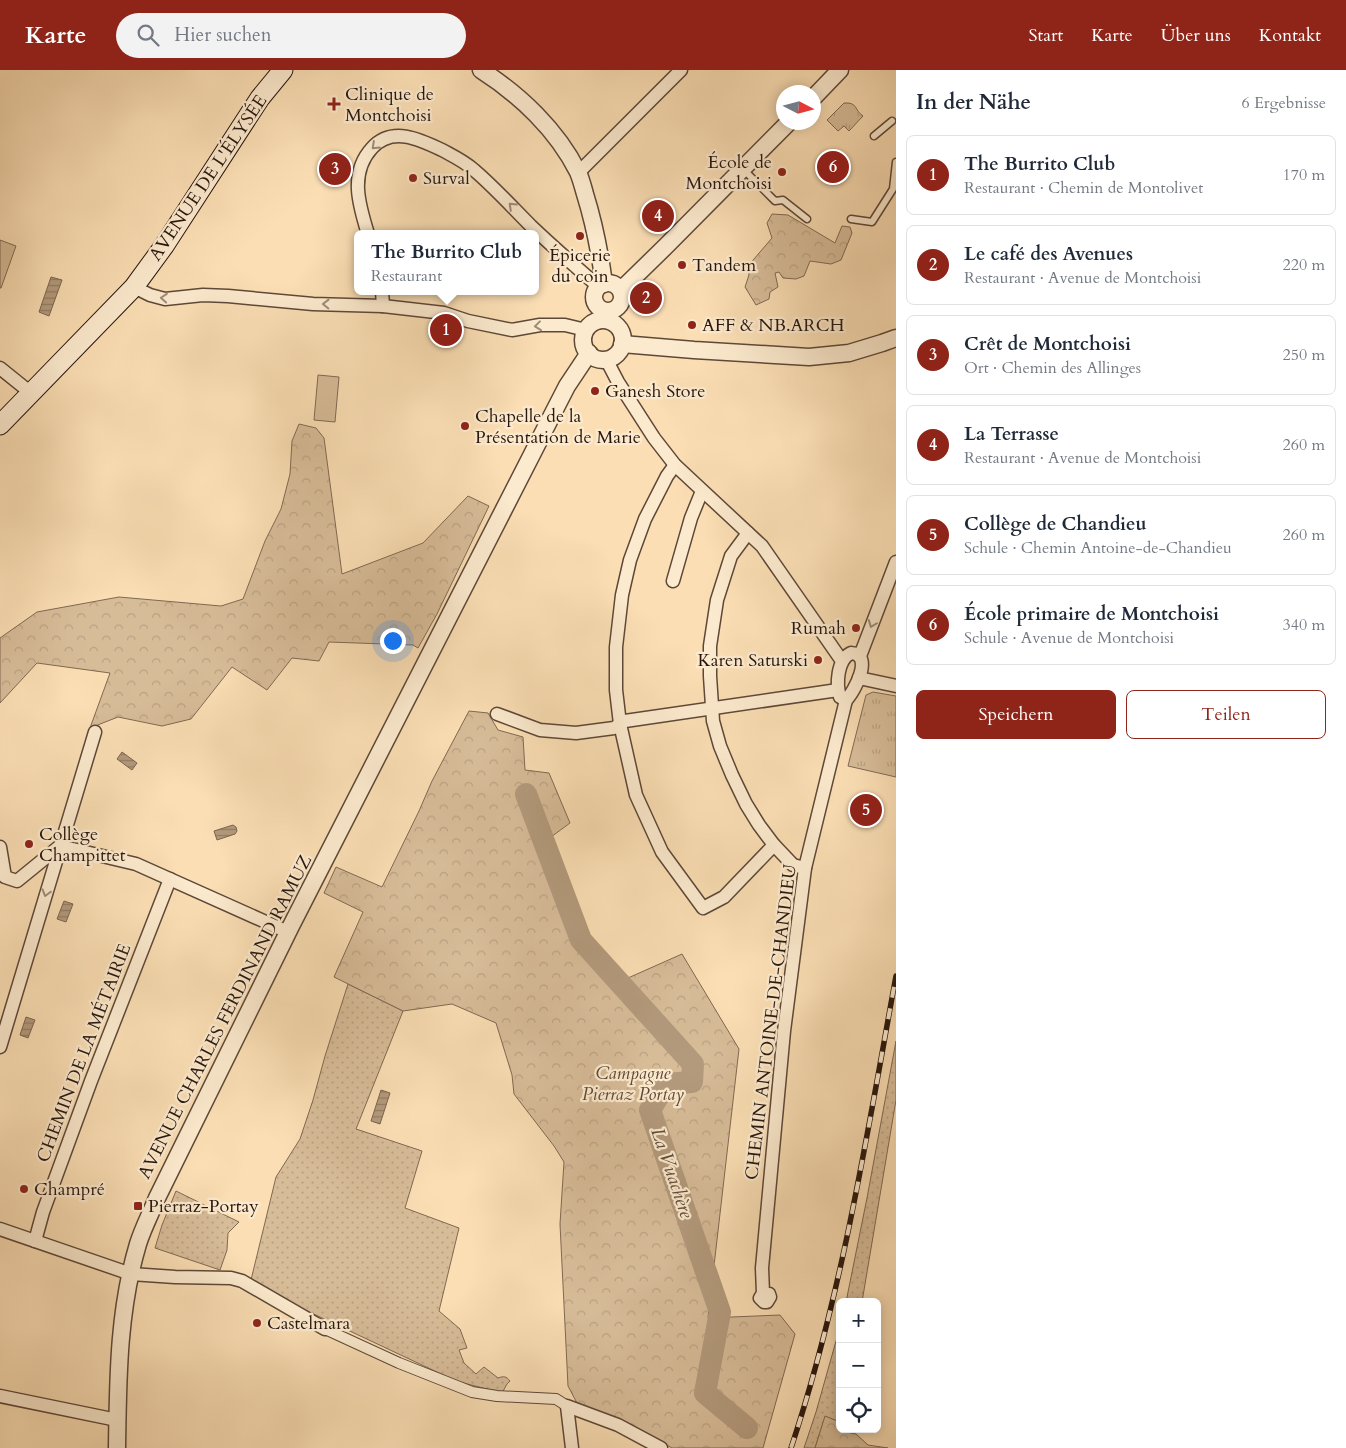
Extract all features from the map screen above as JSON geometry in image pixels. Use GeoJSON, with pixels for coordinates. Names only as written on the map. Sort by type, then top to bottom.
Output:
{"type":"FeatureCollection","features":[{"type":"Feature","properties":{"kind":"main road","name":"AVENUE DE L'ÉLYSÉE"},"geometry":{"type":"LineString","coordinates":[[0,425],[134,287],[164,246],[260,98],[283,70]]}},
{"type":"Feature","properties":{"kind":"street"},"geometry":{"type":"LineString","coordinates":[[481,70],[518,97],[537,116],[567,153],[578,173],[593,219],[600,255],[599,307],[606,311],[614,310],[620,298],[781,130]]}},
{"type":"Feature","properties":{"kind":"street"},"geometry":{"type":"LineString","coordinates":[[578,173],[681,70]]}},
{"type":"Feature","properties":{"kind":"street"},"geometry":{"type":"LineString","coordinates":[[821,90],[840,70]]}},
{"type":"Feature","properties":{"kind":"street"},"geometry":{"type":"LineString","coordinates":[[367,230],[357,193],[359,170],[369,152],[380,140],[389,137],[408,136],[428,143],[460,159],[474,170],[536,230]]}},
{"type":"Feature","properties":{"kind":"street"},"geometry":{"type":"LineString","coordinates":[[539,233],[599,291]]}},
{"type":"Feature","properties":{"kind":"street"},"geometry":{"type":"LineString","coordinates":[[134,287],[150,295],[165,299],[203,295],[313,304],[384,306],[444,313],[468,321],[512,330],[540,325],[588,328],[598,321],[604,320],[618,327],[622,334],[622,344],[617,354],[606,359],[597,359],[589,353],[584,343],[584,336],[588,328],[599,291],[611,283],[617,286],[620,298],[618,327]]}},
{"type":"Feature","properties":{"kind":"street"},"geometry":{"type":"LineString","coordinates":[[383,295],[384,306]]}},
{"type":"Feature","properties":{"kind":"street"},"geometry":{"type":"LineString","coordinates":[[622,344],[809,357],[849,353],[896,338]]}},
{"type":"Feature","properties":{"kind":"street","name":"AVENUE CHARLES FERDINAND RAMUZ"},"geometry":{"type":"LineString","coordinates":[[117,1448],[120,1335],[138,1243],[157,1198],[288,932],[567,386],[589,353]]}},
{"type":"Feature","properties":{"kind":"street"},"geometry":{"type":"LineString","coordinates":[[606,359],[618,382],[654,438],[675,465],[762,546],[842,661]]}},
{"type":"Feature","properties":{"kind":"street"},"geometry":{"type":"LineString","coordinates":[[0,368],[31,393]]}},
{"type":"Feature","properties":{"kind":"street"},"geometry":{"type":"LineString","coordinates":[[675,465],[667,476],[645,519],[630,560],[622,595],[616,647],[616,690],[620,724],[636,795],[662,852],[703,908],[724,898],[774,845]]}},
{"type":"Feature","properties":{"kind":"street"},"geometry":{"type":"LineString","coordinates":[[673,581],[691,518],[702,490]]}},
{"type":"Feature","properties":{"kind":"street"},"geometry":{"type":"LineString","coordinates":[[748,533],[731,556],[717,600],[710,646],[713,722],[720,746],[732,775],[759,825],[774,845],[793,865],[805,868]]}},
{"type":"Feature","properties":{"kind":"street"},"geometry":{"type":"LineString","coordinates":[[497,714],[540,730],[576,733],[614,728],[625,721],[713,707],[842,695],[853,690],[859,678],[862,661],[860,656],[896,562]]}},
{"type":"Feature","properties":{"kind":"street"},"geometry":{"type":"LineString","coordinates":[[842,695],[839,675],[842,661],[845,656],[851,653],[860,656]]}},
{"type":"Feature","properties":{"kind":"street"},"geometry":{"type":"LineString","coordinates":[[859,678],[896,686]]}},
{"type":"Feature","properties":{"kind":"street","name":"CHEMIN ANTOINE-DE-CHANDIEU"},"geometry":{"type":"LineString","coordinates":[[763,1293],[762,1268],[782,1043],[805,868],[842,695]]}},
{"type":"Feature","properties":{"kind":"street"},"geometry":{"type":"LineString","coordinates":[[0,1047],[95,732]]}},
{"type":"Feature","properties":{"kind":"street"},"geometry":{"type":"LineString","coordinates":[[60,846],[136,864],[288,932]]}},
{"type":"Feature","properties":{"kind":"street"},"geometry":{"type":"LineString","coordinates":[[0,847],[5,877],[17,881],[60,846]]}},
{"type":"Feature","properties":{"kind":"street","name":"CHEMIN DE LA MÉTAIRIE"},"geometry":{"type":"LineString","coordinates":[[35,1241],[43,1212],[88,1090],[170,879]]}},
{"type":"Feature","properties":{"kind":"street"},"geometry":{"type":"LineString","coordinates":[[0,1229],[131,1274],[231,1278],[242,1281],[325,1329],[399,1363],[472,1392],[497,1396],[556,1399],[567,1406],[618,1425],[661,1448]]}},
{"type":"Feature","properties":{"kind":"street"},"geometry":{"type":"LineString","coordinates":[[0,1396],[117,1420]]}},
{"type":"Feature","properties":{"kind":"street"},"geometry":{"type":"LineString","coordinates":[[567,1406],[572,1448]]}},
{"type":"Feature","properties":{"kind":"lane"},"geometry":{"type":"LineString","coordinates":[[874,136],[892,121]]}},
{"type":"Feature","properties":{"kind":"lane"},"geometry":{"type":"LineString","coordinates":[[851,219],[872,222],[893,189],[896,162]]}},
{"type":"Feature","properties":{"kind":"lane"},"geometry":{"type":"LineString","coordinates":[[743,169],[775,201],[783,200],[807,219]]}},
{"type":"Feature","properties":{"kind":"green space"},"geometry":{"type":"Polygon","coordinates":[[[844,103],[854,105],[863,116],[849,131],[844,126],[838,131],[827,120],[844,103]]]}},
{"type":"Feature","properties":{"kind":"green space"},"geometry":{"type":"Polygon","coordinates":[[[772,214],[788,215],[835,243],[842,226],[850,227],[852,233],[841,260],[831,264],[810,261],[804,276],[796,279],[783,278],[779,272],[775,273],[778,287],[770,292],[769,299],[756,305],[745,287],[749,275],[748,266],[772,238],[767,223],[772,214]]]}},
{"type":"Feature","properties":{"kind":"green space"},"geometry":{"type":"Polygon","coordinates":[[[0,240],[16,246],[1,288],[0,288],[0,240]]]}},
{"type":"Feature","properties":{"kind":"green space"},"geometry":{"type":"Polygon","coordinates":[[[318,375],[339,377],[335,422],[314,420],[318,375]]]}},
{"type":"Feature","properties":{"kind":"green space"},"geometry":{"type":"Polygon","coordinates":[[[299,424],[316,428],[324,438],[342,574],[423,543],[468,496],[489,506],[437,614],[418,648],[413,645],[329,642],[319,661],[292,658],[267,690],[232,667],[191,719],[162,726],[118,717],[90,728],[110,673],[37,663],[0,703],[0,638],[37,612],[119,597],[221,606],[243,599],[265,541],[281,509],[290,474],[292,441],[299,424]]]}},
{"type":"Feature","properties":{"kind":"green space"},"geometry":{"type":"Polygon","coordinates":[[[873,692],[896,696],[896,777],[848,766],[866,695],[873,692]]]}},
{"type":"Feature","properties":{"kind":"green space","name":"Campagne Pierraz Portay"},"geometry":{"type":"Polygon","coordinates":[[[469,711],[488,713],[498,730],[523,737],[525,770],[549,773],[570,823],[551,837],[550,861],[579,939],[619,982],[682,954],[739,1049],[708,1318],[780,1315],[795,1334],[763,1448],[672,1448],[622,1420],[577,1403],[568,1386],[560,1224],[564,1162],[514,1094],[512,1075],[496,1023],[452,1004],[403,1011],[334,977],[363,912],[324,893],[336,867],[382,887],[432,781],[469,711]]]}},
{"type":"Feature","properties":{"kind":"green space"},"geometry":{"type":"Polygon","coordinates":[[[348,984],[403,1011],[356,1129],[422,1151],[405,1208],[459,1228],[439,1311],[460,1329],[467,1348],[459,1350],[464,1363],[476,1374],[484,1367],[498,1378],[505,1377],[510,1381],[502,1393],[456,1381],[303,1309],[251,1280],[276,1177],[300,1139],[348,984]]]}},
{"type":"Feature","properties":{"kind":"green space"},"geometry":{"type":"Polygon","coordinates":[[[896,1041],[896,1100],[863,1298],[847,1298],[896,1041]]]}},
{"type":"Feature","properties":{"kind":"green space"},"geometry":{"type":"Polygon","coordinates":[[[176,1191],[239,1222],[228,1233],[227,1250],[220,1270],[155,1248],[176,1191]]]}},
{"type":"Feature","properties":{"kind":"green space"},"geometry":{"type":"Polygon","coordinates":[[[836,1341],[836,1421],[825,1417],[815,1448],[804,1448],[836,1341]]]}},
{"type":"Feature","properties":{"kind":"green space"},"geometry":{"type":"Polygon","coordinates":[[[825,1416],[836,1420],[836,1433],[856,1434],[868,1445],[888,1448],[815,1448],[825,1416]]]}},
{"type":"Feature","properties":{"kind":"shaded area"},"geometry":{"type":"Polygon","coordinates":[[[51,277],[62,280],[49,316],[39,312],[51,277]]]}},
{"type":"Feature","properties":{"kind":"shaded area"},"geometry":{"type":"Polygon","coordinates":[[[122,752],[137,763],[132,770],[117,759],[122,752]]]}},
{"type":"Feature","properties":{"kind":"shaded area"},"geometry":{"type":"Polygon","coordinates":[[[233,825],[237,831],[235,834],[217,840],[214,831],[233,825]]]}},
{"type":"Feature","properties":{"kind":"shaded area"},"geometry":{"type":"Polygon","coordinates":[[[64,901],[73,904],[66,922],[57,919],[64,901]]]}},
{"type":"Feature","properties":{"kind":"shaded area"},"geometry":{"type":"Polygon","coordinates":[[[26,1017],[35,1020],[28,1038],[20,1035],[26,1017]]]}},
{"type":"Feature","properties":{"kind":"shaded area"},"geometry":{"type":"Polygon","coordinates":[[[381,1090],[390,1093],[380,1124],[371,1121],[381,1090]]]}},
{"type":"Feature","properties":{"kind":"waterway","name":"La Vuachère"},"geometry":{"type":"LineString","coordinates":[[526,794],[581,940],[693,1064],[692,1082],[666,1084],[650,1110],[720,1312],[705,1393],[747,1428]]}},
{"type":"Feature","properties":{"kind":"railway"},"geometry":{"type":"LineString","coordinates":[[791,1448],[825,1332],[839,1273],[852,1214],[896,976]]}},
{"type":"Feature","properties":{"kind":"place","name":"Clinique de Montchoisi"},"geometry":{"type":"Point","coordinates":[334,104]}},
{"type":"Feature","properties":{"kind":"place","name":"École primaire de Montchoisi"},"geometry":{"type":"Point","coordinates":[833,167]}},
{"type":"Feature","properties":{"kind":"place","name":"Crêt de Montchoisi"},"geometry":{"type":"Point","coordinates":[335,169]}},
{"type":"Feature","properties":{"kind":"place","name":"École de Montchoisi"},"geometry":{"type":"Point","coordinates":[782,172]}},
{"type":"Feature","properties":{"kind":"place","name":"Surval"},"geometry":{"type":"Point","coordinates":[413,178]}},
{"type":"Feature","properties":{"kind":"place","name":"La Terrasse"},"geometry":{"type":"Point","coordinates":[658,216]}},
{"type":"Feature","properties":{"kind":"place","name":"Épicerie du coin"},"geometry":{"type":"Point","coordinates":[580,236]}},
{"type":"Feature","properties":{"kind":"place","name":"Tandem"},"geometry":{"type":"Point","coordinates":[682,265]}},
{"type":"Feature","properties":{"kind":"place","name":"Le café des Avenues"},"geometry":{"type":"Point","coordinates":[646,298]}},
{"type":"Feature","properties":{"kind":"place","name":"AFF & NB.ARCH"},"geometry":{"type":"Point","coordinates":[692,325]}},
{"type":"Feature","properties":{"kind":"place","name":"The Burrito Club"},"geometry":{"type":"Point","coordinates":[446,330]}},
{"type":"Feature","properties":{"kind":"place","name":"Ganesh Store"},"geometry":{"type":"Point","coordinates":[595,391]}},
{"type":"Feature","properties":{"kind":"place","name":"Chapelle de la Présentation de Marie"},"geometry":{"type":"Point","coordinates":[465,426]}},
{"type":"Feature","properties":{"kind":"place","name":"Rumah"},"geometry":{"type":"Point","coordinates":[856,628]}},
{"type":"Feature","properties":{"kind":"place","name":"Karen Saturski"},"geometry":{"type":"Point","coordinates":[818,660]}},
{"type":"Feature","properties":{"kind":"place","name":"Collège de Chandieu"},"geometry":{"type":"Point","coordinates":[866,810]}},
{"type":"Feature","properties":{"kind":"place","name":"Collège Champittet"},"geometry":{"type":"Point","coordinates":[29,844]}},
{"type":"Feature","properties":{"kind":"place","name":"Champré"},"geometry":{"type":"Point","coordinates":[24,1189]}},
{"type":"Feature","properties":{"kind":"place","name":"Pierraz-Portay"},"geometry":{"type":"Point","coordinates":[138,1206]}},
{"type":"Feature","properties":{"kind":"place","name":"Castelmara"},"geometry":{"type":"Point","coordinates":[257,1323]}}]}
